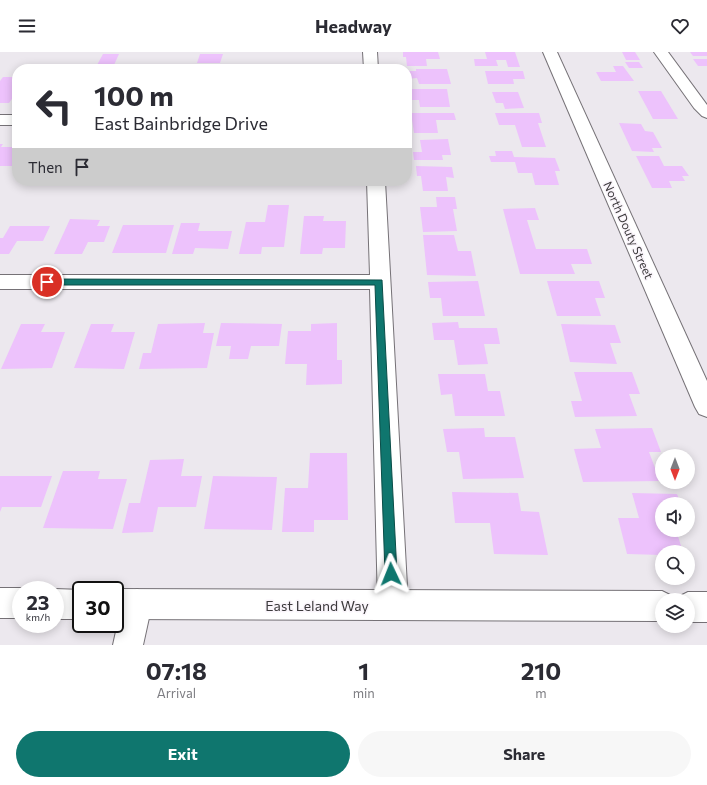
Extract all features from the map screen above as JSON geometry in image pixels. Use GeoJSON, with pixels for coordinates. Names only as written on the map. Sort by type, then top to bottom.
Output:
{"type":"FeatureCollection","features":[{"type":"Feature","properties":{"kind":"street"},"geometry":{"type":"LineString","coordinates":[[370,52],[371,64]]}},
{"type":"Feature","properties":{"kind":"street","name":"North Douty Street"},"geometry":{"type":"LineString","coordinates":[[550,52],[707,407]]}},
{"type":"Feature","properties":{"kind":"street"},"geometry":{"type":"LineString","coordinates":[[661,52],[699,105],[707,113]]}},
{"type":"Feature","properties":{"kind":"street"},"geometry":{"type":"LineString","coordinates":[[0,120],[12,120]]}},
{"type":"Feature","properties":{"kind":"street"},"geometry":{"type":"LineString","coordinates":[[376,186],[393,605]]}},
{"type":"Feature","properties":{"kind":"street"},"geometry":{"type":"LineString","coordinates":[[0,282],[380,282]]}},
{"type":"Feature","properties":{"kind":"street"},"geometry":{"type":"LineString","coordinates":[[0,603],[12,604]]}},
{"type":"Feature","properties":{"kind":"street"},"geometry":{"type":"LineString","coordinates":[[126,604],[128,645]]}},
{"type":"Feature","properties":{"kind":"street","name":"East Leland Way"},"geometry":{"type":"LineString","coordinates":[[126,604],[655,606]]}},
{"type":"Feature","properties":{"kind":"street"},"geometry":{"type":"LineString","coordinates":[[695,606],[707,607]]}},
{"type":"Feature","properties":{"kind":"building"},"geometry":{"type":"Polygon","coordinates":[[[403,52],[438,52],[440,59],[426,59],[427,66],[412,66],[412,64],[407,64],[406,57],[403,57],[403,52]]]}},
{"type":"Feature","properties":{"kind":"building"},"geometry":{"type":"Polygon","coordinates":[[[485,52],[515,52],[520,67],[508,67],[506,60],[496,60],[498,66],[475,66],[474,59],[487,59],[485,52]]]}},
{"type":"Feature","properties":{"kind":"building"},"geometry":{"type":"Polygon","coordinates":[[[622,52],[635,52],[640,60],[626,60],[622,52]]]}},
{"type":"Feature","properties":{"kind":"building"},"geometry":{"type":"Polygon","coordinates":[[[690,52],[707,52],[707,56],[693,56],[690,52]]]}},
{"type":"Feature","properties":{"kind":"building"},"geometry":{"type":"Polygon","coordinates":[[[103,54],[119,54],[114,64],[98,64],[103,54]]]}},
{"type":"Feature","properties":{"kind":"building"},"geometry":{"type":"Polygon","coordinates":[[[200,54],[223,54],[220,63],[197,63],[200,54]]]}},
{"type":"Feature","properties":{"kind":"building"},"geometry":{"type":"Polygon","coordinates":[[[693,59],[707,59],[707,66],[698,66],[693,59]]]}},
{"type":"Feature","properties":{"kind":"building"},"geometry":{"type":"Polygon","coordinates":[[[625,62],[639,62],[643,68],[629,68],[625,62]]]}},
{"type":"Feature","properties":{"kind":"building"},"geometry":{"type":"Polygon","coordinates":[[[613,66],[623,66],[634,81],[601,81],[596,72],[616,72],[613,66]]]}},
{"type":"Feature","properties":{"kind":"building"},"geometry":{"type":"Polygon","coordinates":[[[416,69],[447,69],[451,84],[419,84],[417,78],[412,78],[412,71],[416,71],[416,69]]]}},
{"type":"Feature","properties":{"kind":"building"},"geometry":{"type":"Polygon","coordinates":[[[485,71],[523,71],[525,79],[513,79],[514,84],[488,84],[485,71]]]}},
{"type":"Feature","properties":{"kind":"building"},"geometry":{"type":"Polygon","coordinates":[[[3,77],[12,77],[12,99],[9,103],[0,103],[0,81],[3,77]]]}},
{"type":"Feature","properties":{"kind":"building"},"geometry":{"type":"Polygon","coordinates":[[[412,89],[447,89],[450,107],[420,107],[419,100],[412,100],[412,89]]]}},
{"type":"Feature","properties":{"kind":"building"},"geometry":{"type":"Polygon","coordinates":[[[638,91],[661,91],[678,119],[653,119],[638,91]]]}},
{"type":"Feature","properties":{"kind":"building"},"geometry":{"type":"Polygon","coordinates":[[[492,92],[518,92],[524,108],[505,109],[503,103],[496,103],[492,92]]]}},
{"type":"Feature","properties":{"kind":"building"},"geometry":{"type":"Polygon","coordinates":[[[412,113],[454,113],[456,120],[436,120],[438,133],[414,133],[412,113]]]}},
{"type":"Feature","properties":{"kind":"building"},"geometry":{"type":"Polygon","coordinates":[[[495,113],[539,113],[542,123],[538,123],[546,147],[522,147],[515,125],[499,125],[495,113]]]}},
{"type":"Feature","properties":{"kind":"building"},"geometry":{"type":"Polygon","coordinates":[[[619,123],[641,124],[645,131],[653,132],[662,148],[652,148],[654,152],[632,151],[619,123]]]}},
{"type":"Feature","properties":{"kind":"building"},"geometry":{"type":"Polygon","coordinates":[[[448,139],[451,155],[442,155],[443,160],[414,160],[413,152],[422,152],[420,140],[448,139]]]}},
{"type":"Feature","properties":{"kind":"building"},"geometry":{"type":"Polygon","coordinates":[[[0,144],[3,144],[1,147],[12,147],[12,166],[0,166],[0,144]]]}},
{"type":"Feature","properties":{"kind":"building"},"geometry":{"type":"Polygon","coordinates":[[[495,151],[512,151],[514,157],[555,158],[560,171],[555,171],[559,185],[535,185],[532,173],[518,173],[515,162],[491,162],[489,156],[496,156],[495,151]]]}},
{"type":"Feature","properties":{"kind":"building"},"geometry":{"type":"Polygon","coordinates":[[[636,156],[659,156],[664,166],[682,166],[689,176],[682,176],[685,181],[669,181],[672,188],[652,188],[636,156]]]}},
{"type":"Feature","properties":{"kind":"building"},"geometry":{"type":"Polygon","coordinates":[[[416,166],[452,167],[454,178],[446,177],[448,191],[423,191],[421,176],[417,176],[416,166]]]}},
{"type":"Feature","properties":{"kind":"building"},"geometry":{"type":"Polygon","coordinates":[[[436,197],[455,197],[457,209],[453,209],[457,231],[423,232],[420,207],[437,207],[436,197]]]}},
{"type":"Feature","properties":{"kind":"building"},"geometry":{"type":"Polygon","coordinates":[[[268,205],[289,205],[284,247],[262,247],[261,254],[239,254],[246,222],[265,222],[268,205]]]}},
{"type":"Feature","properties":{"kind":"building"},"geometry":{"type":"Polygon","coordinates":[[[535,208],[539,220],[527,220],[536,249],[587,249],[592,264],[571,264],[575,274],[520,274],[503,209],[535,208]]]}},
{"type":"Feature","properties":{"kind":"building"},"geometry":{"type":"Polygon","coordinates":[[[304,216],[324,216],[323,221],[346,221],[345,248],[323,248],[322,254],[300,254],[304,216]]]}},
{"type":"Feature","properties":{"kind":"building"},"geometry":{"type":"Polygon","coordinates":[[[70,219],[100,220],[97,226],[110,226],[104,242],[88,242],[82,254],[54,254],[70,219]]]}},
{"type":"Feature","properties":{"kind":"building"},"geometry":{"type":"Polygon","coordinates":[[[181,223],[200,223],[198,231],[232,231],[228,249],[195,248],[193,254],[172,254],[181,223]]]}},
{"type":"Feature","properties":{"kind":"building"},"geometry":{"type":"Polygon","coordinates":[[[123,225],[174,225],[166,253],[112,253],[123,225]]]}},
{"type":"Feature","properties":{"kind":"building"},"geometry":{"type":"Polygon","coordinates":[[[10,226],[50,226],[43,241],[17,241],[9,254],[0,254],[0,238],[3,238],[10,226]]]}},
{"type":"Feature","properties":{"kind":"building"},"geometry":{"type":"Polygon","coordinates":[[[423,235],[454,235],[458,251],[471,251],[476,276],[427,275],[423,235]]]}},
{"type":"Feature","properties":{"kind":"building"},"geometry":{"type":"Polygon","coordinates":[[[478,281],[485,316],[443,316],[441,298],[430,298],[428,282],[478,281]]]}},
{"type":"Feature","properties":{"kind":"building"},"geometry":{"type":"Polygon","coordinates":[[[547,281],[599,281],[605,298],[595,298],[601,316],[557,316],[547,281]]]}},
{"type":"Feature","properties":{"kind":"building"},"geometry":{"type":"Polygon","coordinates":[[[458,322],[459,328],[497,328],[500,344],[484,344],[488,364],[458,365],[454,340],[434,340],[432,323],[458,322]]]}},
{"type":"Feature","properties":{"kind":"building"},"geometry":{"type":"Polygon","coordinates":[[[205,323],[203,333],[214,333],[207,368],[139,369],[143,353],[151,353],[158,324],[205,323]]]}},
{"type":"Feature","properties":{"kind":"building"},"geometry":{"type":"Polygon","coordinates":[[[221,323],[282,324],[279,346],[251,346],[248,359],[229,359],[231,346],[216,346],[221,323]]]}},
{"type":"Feature","properties":{"kind":"building"},"geometry":{"type":"Polygon","coordinates":[[[337,323],[337,360],[342,360],[342,384],[306,385],[307,364],[285,364],[288,331],[311,331],[311,324],[337,323]]]}},
{"type":"Feature","properties":{"kind":"building"},"geometry":{"type":"Polygon","coordinates":[[[21,324],[45,324],[41,332],[65,332],[52,368],[1,369],[21,324]]]}},
{"type":"Feature","properties":{"kind":"building"},"geometry":{"type":"Polygon","coordinates":[[[91,324],[114,324],[111,332],[135,332],[124,369],[74,368],[91,324]]]}},
{"type":"Feature","properties":{"kind":"building"},"geometry":{"type":"Polygon","coordinates":[[[561,324],[615,325],[621,343],[610,343],[617,364],[570,362],[561,324]]]}},
{"type":"Feature","properties":{"kind":"building"},"geometry":{"type":"Polygon","coordinates":[[[574,372],[632,372],[640,394],[629,394],[637,416],[575,417],[571,401],[582,401],[574,372]]]}},
{"type":"Feature","properties":{"kind":"building"},"geometry":{"type":"Polygon","coordinates":[[[438,374],[485,374],[488,391],[500,391],[505,416],[455,416],[452,394],[441,395],[438,374]]]}},
{"type":"Feature","properties":{"kind":"building"},"geometry":{"type":"Polygon","coordinates":[[[484,428],[485,437],[515,437],[524,478],[463,479],[459,452],[447,452],[443,429],[484,428]]]}},
{"type":"Feature","properties":{"kind":"building"},"geometry":{"type":"Polygon","coordinates":[[[652,428],[660,449],[655,449],[655,452],[649,452],[655,468],[655,481],[583,482],[574,449],[601,448],[595,429],[652,428]]]}},
{"type":"Feature","properties":{"kind":"building"},"geometry":{"type":"Polygon","coordinates":[[[310,453],[347,453],[348,520],[314,520],[314,532],[282,532],[285,488],[308,488],[310,453]]]}},
{"type":"Feature","properties":{"kind":"building"},"geometry":{"type":"Polygon","coordinates":[[[184,459],[181,476],[202,476],[196,507],[158,507],[153,532],[122,533],[129,503],[140,503],[150,460],[184,459]]]}},
{"type":"Feature","properties":{"kind":"building"},"geometry":{"type":"Polygon","coordinates":[[[63,471],[100,471],[98,479],[127,479],[113,529],[43,528],[63,471]]]}},
{"type":"Feature","properties":{"kind":"building"},"geometry":{"type":"Polygon","coordinates":[[[0,476],[52,476],[41,507],[2,507],[0,512],[0,476]]]}},
{"type":"Feature","properties":{"kind":"building"},"geometry":{"type":"Polygon","coordinates":[[[213,476],[277,477],[272,530],[204,529],[213,476]]]}},
{"type":"Feature","properties":{"kind":"building"},"geometry":{"type":"Polygon","coordinates":[[[452,492],[518,493],[521,511],[539,512],[548,555],[494,554],[490,523],[455,523],[452,492]]]}},
{"type":"Feature","properties":{"kind":"building"},"geometry":{"type":"Polygon","coordinates":[[[632,493],[677,494],[678,497],[655,497],[655,537],[678,537],[681,545],[655,545],[655,555],[627,554],[618,518],[639,518],[632,493]]]}},
{"type":"Feature","properties":{"kind":"route"},"geometry":{"type":"LineString","coordinates":[[47,282],[380,282],[391,574]]}}]}
